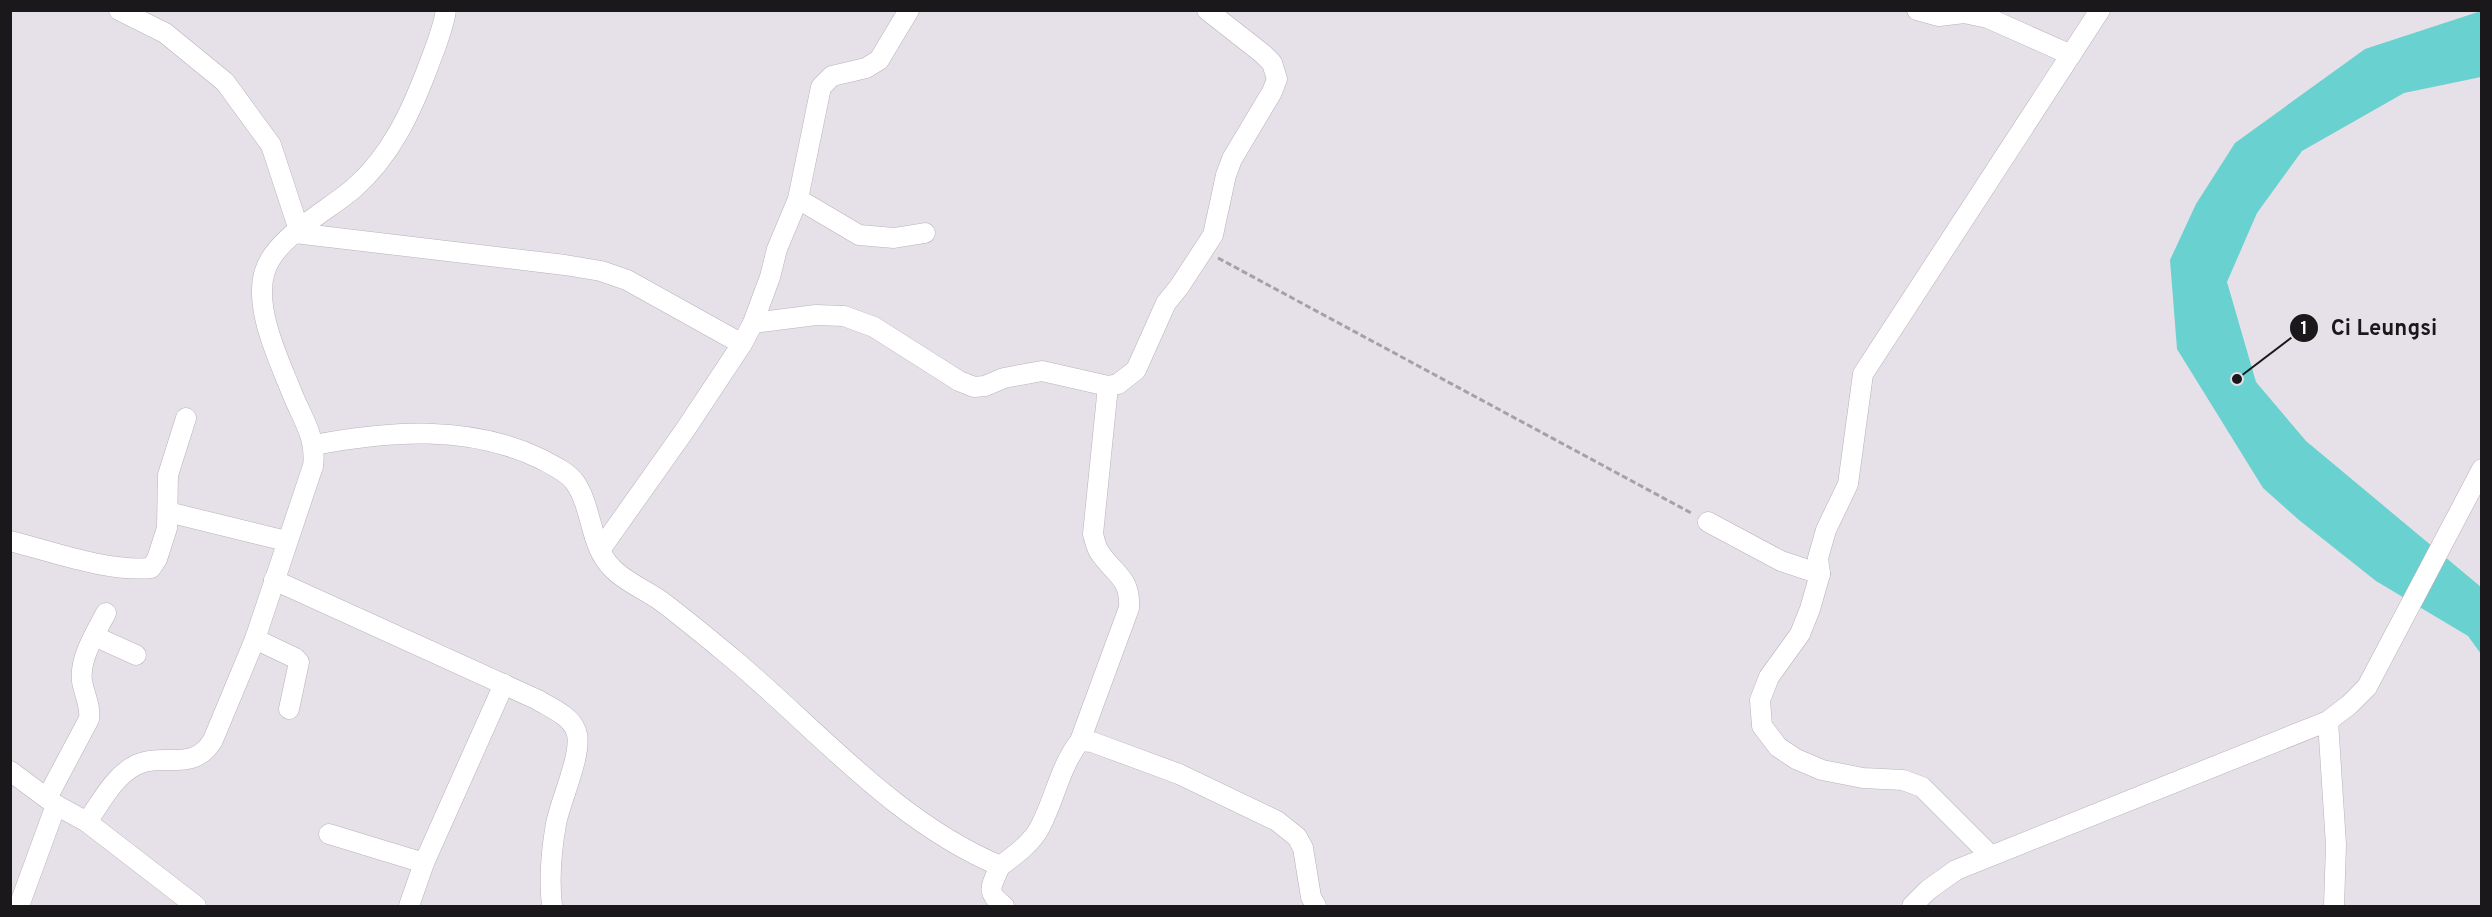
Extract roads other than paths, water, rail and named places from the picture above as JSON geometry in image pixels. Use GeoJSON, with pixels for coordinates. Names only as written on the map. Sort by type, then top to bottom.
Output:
{"type":"FeatureCollection","features":[{"type":"Feature","properties":{"kind":"street"},"geometry":{"type":"LineString","coordinates":[[120,10],[155,18],[165,33],[225,82],[245,107],[271,145],[297,232]]}},
{"type":"Feature","properties":{"kind":"street"},"geometry":{"type":"LineString","coordinates":[[87,822],[119,777],[139,763],[182,760],[207,750],[255,639],[313,466],[314,445],[264,312],[261,294],[265,269],[272,256],[297,232],[355,188],[387,153],[404,125],[426,73],[442,32],[446,10]]}},
{"type":"Feature","properties":{"kind":"street"},"geometry":{"type":"LineString","coordinates":[[600,550],[634,505],[742,344],[753,323],[770,277],[777,249],[798,199],[821,87],[832,76],[866,68],[879,60],[909,10]]}},
{"type":"Feature","properties":{"kind":"street"},"geometry":{"type":"LineString","coordinates":[[753,323],[816,315],[844,316],[874,327],[959,381],[975,387],[985,386],[1004,378],[1042,371],[1108,386],[1118,384],[1136,370],[1166,303],[1213,236],[1226,175],[1232,159],[1272,92],[1277,79],[1272,63],[1263,54],[1207,10]]}},
{"type":"Feature","properties":{"kind":"street"},"geometry":{"type":"LineString","coordinates":[[1917,10],[1939,16],[1964,13],[1988,18],[2071,55]]}},
{"type":"Feature","properties":{"kind":"street"},"geometry":{"type":"LineString","coordinates":[[1990,855],[1922,787],[1903,780],[1863,778],[1809,766],[1778,747],[1762,726],[1760,700],[1769,677],[1800,634],[1810,609],[1820,574],[1818,558],[1826,530],[1848,484],[1863,374],[2100,10]]}},
{"type":"Feature","properties":{"kind":"street"},"geometry":{"type":"LineString","coordinates":[[798,199],[859,235],[894,238],[925,233]]}},
{"type":"Feature","properties":{"kind":"street"},"geometry":{"type":"LineString","coordinates":[[297,232],[601,271],[627,280],[742,344]]}},
{"type":"Feature","properties":{"kind":"street"},"geometry":{"type":"LineString","coordinates":[[1004,906],[994,898],[991,892],[1000,866],[1014,856],[1040,829],[1070,753],[1080,741],[1129,608],[1130,595],[1125,583],[1116,569],[1098,551],[1093,534],[1108,386]]}},
{"type":"Feature","properties":{"kind":"street"},"geometry":{"type":"LineString","coordinates":[[10,541],[68,557],[139,569],[151,568],[157,559],[167,528],[168,476],[186,418]]}},
{"type":"Feature","properties":{"kind":"street"},"geometry":{"type":"LineString","coordinates":[[314,445],[386,434],[422,433],[474,437],[528,453],[561,470],[573,479],[583,498],[600,550],[612,568],[661,602],[732,658],[902,809],[957,847],[1000,866]]}},
{"type":"Feature","properties":{"kind":"street"},"geometry":{"type":"LineString","coordinates":[[1912,906],[1928,890],[1956,870],[2328,721],[2349,705],[2367,687],[2481,469]]}},
{"type":"Feature","properties":{"kind":"street"},"geometry":{"type":"LineString","coordinates":[[168,512],[286,541]]}},
{"type":"Feature","properties":{"kind":"street"},"geometry":{"type":"LineString","coordinates":[[1708,522],[1781,561],[1820,574]]}},
{"type":"Feature","properties":{"kind":"street"},"geometry":{"type":"LineString","coordinates":[[274,580],[504,684],[538,700],[568,718],[576,730],[578,746],[556,820],[552,844],[550,867],[552,906]]}},
{"type":"Feature","properties":{"kind":"street"},"geometry":{"type":"LineString","coordinates":[[19,906],[51,801],[89,719],[82,675],[94,636],[106,613]]}},
{"type":"Feature","properties":{"kind":"street"},"geometry":{"type":"LineString","coordinates":[[94,636],[136,655]]}},
{"type":"Feature","properties":{"kind":"street"},"geometry":{"type":"LineString","coordinates":[[255,639],[299,662],[289,709]]}},
{"type":"Feature","properties":{"kind":"street"},"geometry":{"type":"LineString","coordinates":[[409,906],[424,864],[504,684]]}},
{"type":"Feature","properties":{"kind":"street"},"geometry":{"type":"LineString","coordinates":[[2328,721],[2336,845],[2334,906]]}},
{"type":"Feature","properties":{"kind":"street"},"geometry":{"type":"LineString","coordinates":[[1080,741],[1092,742],[1179,774],[1277,821],[1297,837],[1303,848],[1311,897],[1316,906]]}},
{"type":"Feature","properties":{"kind":"street"},"geometry":{"type":"LineString","coordinates":[[10,771],[51,801],[87,822],[196,906]]}},
{"type":"Feature","properties":{"kind":"street"},"geometry":{"type":"LineString","coordinates":[[329,834],[424,864]]}},
{"type":"Feature","properties":{"kind":"water"},"geometry":{"type":"Polygon","coordinates":[[[2481,11],[2481,77],[2404,93],[2302,151],[2257,213],[2227,282],[2256,382],[2306,441],[2481,587],[2481,654],[2468,636],[2376,581],[2299,520],[2263,488],[2177,349],[2170,260],[2196,204],[2235,143],[2365,49],[2481,11]]]}},
{"type":"Feature","properties":{"kind":"place","name":"Ci Leungsi"},"geometry":{"type":"Point","coordinates":[2237,379]}}]}
